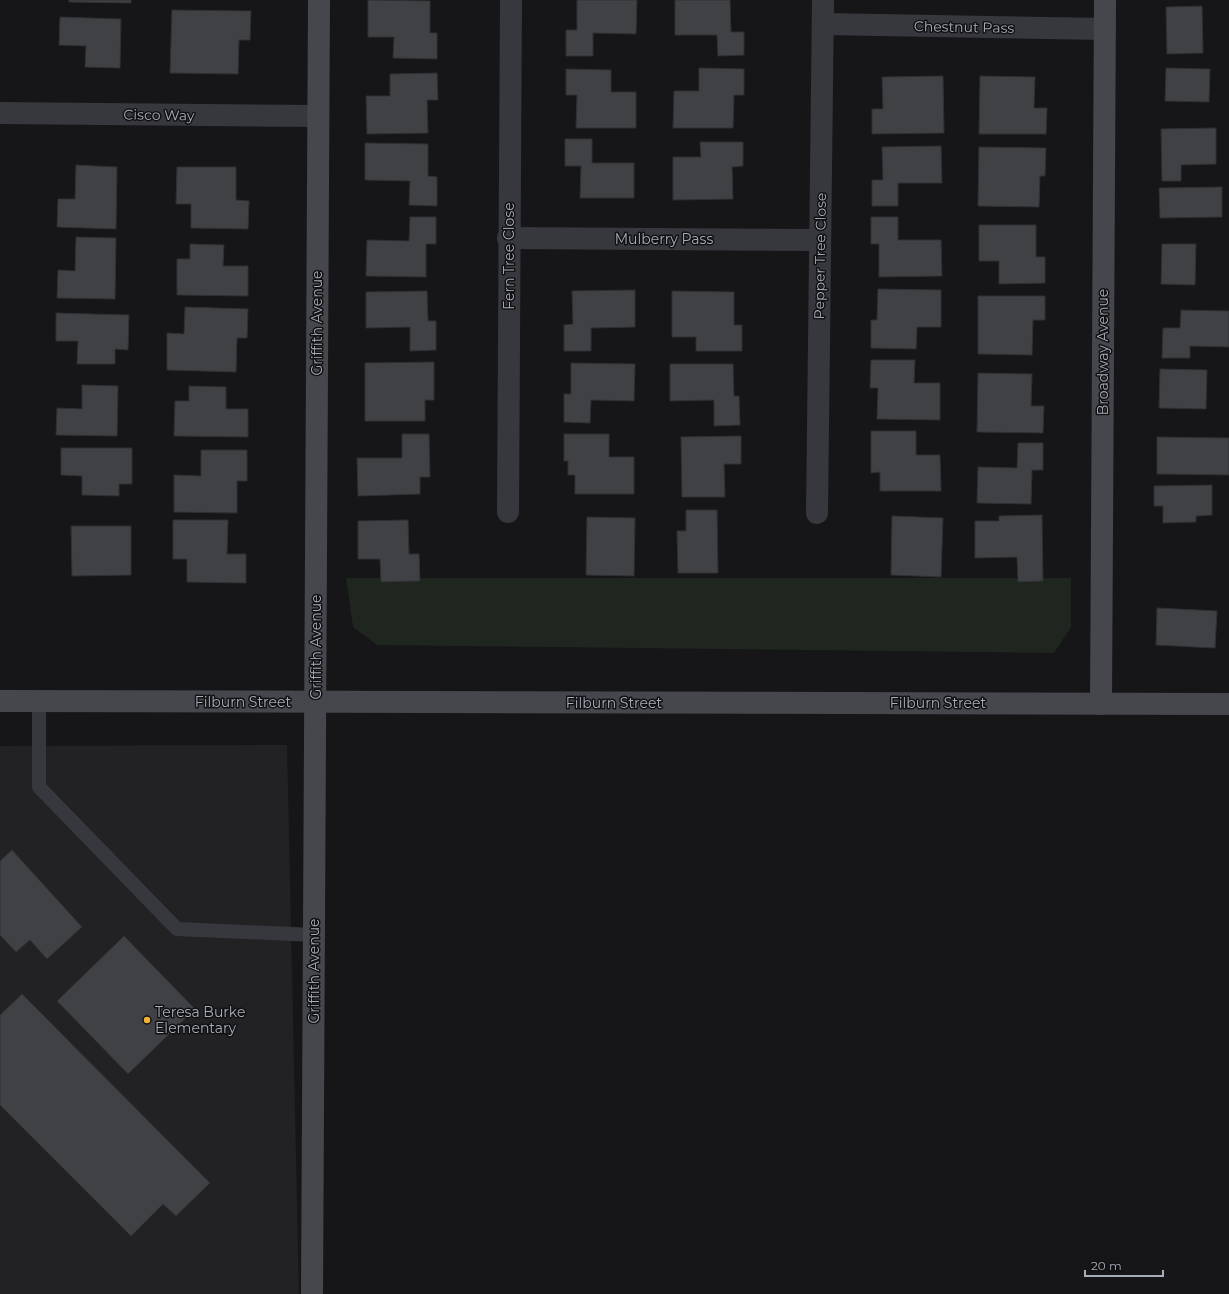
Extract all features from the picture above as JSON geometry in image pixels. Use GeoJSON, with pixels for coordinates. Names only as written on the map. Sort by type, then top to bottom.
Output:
{"type":"FeatureCollection","features":[{"type":"Feature","properties":{"kind":"street","name":"Griffith Avenue"},"geometry":{"type":"LineString","coordinates":[[312,1294],[319,0]]}},
{"type":"Feature","properties":{"kind":"street","name":"Fern Tree Close"},"geometry":{"type":"LineString","coordinates":[[508,512],[508,238],[511,0]]}},
{"type":"Feature","properties":{"kind":"street","name":"Pepper Tree Close"},"geometry":{"type":"LineString","coordinates":[[817,513],[823,0]]}},
{"type":"Feature","properties":{"kind":"street","name":"Broadway Avenue"},"geometry":{"type":"LineString","coordinates":[[1101,704],[1105,0]]}},
{"type":"Feature","properties":{"kind":"street","name":"Chestnut Pass"},"geometry":{"type":"LineString","coordinates":[[823,24],[1105,29]]}},
{"type":"Feature","properties":{"kind":"street","name":"Cisco Way"},"geometry":{"type":"LineString","coordinates":[[0,113],[318,116]]}},
{"type":"Feature","properties":{"kind":"street","name":"Mulberry Pass"},"geometry":{"type":"LineString","coordinates":[[508,238],[820,240]]}},
{"type":"Feature","properties":{"kind":"street","name":"Filburn Street"},"geometry":{"type":"LineString","coordinates":[[0,701],[1229,704]]}},
{"type":"Feature","properties":{"kind":"lane"},"geometry":{"type":"LineString","coordinates":[[39,701],[39,787],[177,929],[314,935]]}},
{"type":"Feature","properties":{"kind":"shaded area"},"geometry":{"type":"Polygon","coordinates":[[[346,578],[1071,578],[1071,627],[1054,653],[377,645],[353,627],[346,578]]]}},
{"type":"Feature","properties":{"kind":"shaded area","name":"Teresa Burke Elementary"},"geometry":{"type":"Polygon","coordinates":[[[287,745],[299,1294],[0,1294],[0,746],[287,745]]]}},
{"type":"Feature","properties":{"kind":"building"},"geometry":{"type":"Polygon","coordinates":[[[69,0],[131,0],[131,3],[69,2],[69,0]]]}},
{"type":"Feature","properties":{"kind":"building"},"geometry":{"type":"Polygon","coordinates":[[[368,0],[430,1],[430,33],[437,33],[437,59],[393,58],[394,37],[368,37],[368,0]]]}},
{"type":"Feature","properties":{"kind":"building"},"geometry":{"type":"Polygon","coordinates":[[[577,0],[637,0],[636,34],[593,33],[593,56],[566,56],[566,30],[577,30],[577,0]]]}},
{"type":"Feature","properties":{"kind":"building"},"geometry":{"type":"Polygon","coordinates":[[[675,0],[730,0],[731,32],[744,32],[744,55],[718,56],[717,35],[675,35],[675,0]]]}},
{"type":"Feature","properties":{"kind":"building"},"geometry":{"type":"Polygon","coordinates":[[[1202,6],[1203,53],[1167,54],[1166,7],[1202,6]]]}},
{"type":"Feature","properties":{"kind":"building"},"geometry":{"type":"Polygon","coordinates":[[[172,10],[251,11],[250,40],[239,40],[238,74],[170,73],[172,10]]]}},
{"type":"Feature","properties":{"kind":"building"},"geometry":{"type":"Polygon","coordinates":[[[60,17],[121,19],[120,68],[85,67],[86,46],[59,45],[60,17]]]}},
{"type":"Feature","properties":{"kind":"building"},"geometry":{"type":"Polygon","coordinates":[[[699,68],[744,69],[744,95],[734,95],[733,128],[673,128],[674,91],[699,91],[699,68]]]}},
{"type":"Feature","properties":{"kind":"building"},"geometry":{"type":"Polygon","coordinates":[[[1166,68],[1210,69],[1209,102],[1165,101],[1166,68]]]}},
{"type":"Feature","properties":{"kind":"building"},"geometry":{"type":"Polygon","coordinates":[[[566,69],[611,70],[611,92],[636,92],[636,128],[576,128],[577,95],[566,95],[566,69]]]}},
{"type":"Feature","properties":{"kind":"building"},"geometry":{"type":"Polygon","coordinates":[[[437,73],[438,100],[427,100],[428,133],[367,134],[366,96],[390,96],[390,74],[437,73]]]}},
{"type":"Feature","properties":{"kind":"building"},"geometry":{"type":"Polygon","coordinates":[[[943,76],[944,133],[872,134],[872,109],[883,109],[882,77],[943,76]]]}},
{"type":"Feature","properties":{"kind":"building"},"geometry":{"type":"Polygon","coordinates":[[[980,76],[1035,77],[1034,108],[1047,108],[1046,134],[979,134],[980,76]]]}},
{"type":"Feature","properties":{"kind":"building"},"geometry":{"type":"Polygon","coordinates":[[[1216,128],[1216,164],[1181,165],[1181,181],[1162,181],[1161,129],[1216,128]]]}},
{"type":"Feature","properties":{"kind":"building"},"geometry":{"type":"Polygon","coordinates":[[[565,139],[592,139],[592,163],[634,163],[634,198],[580,198],[581,166],[565,166],[565,139]]]}},
{"type":"Feature","properties":{"kind":"building"},"geometry":{"type":"Polygon","coordinates":[[[700,142],[743,142],[743,166],[732,167],[733,199],[673,200],[673,157],[701,157],[700,142]]]}},
{"type":"Feature","properties":{"kind":"building"},"geometry":{"type":"Polygon","coordinates":[[[365,143],[428,144],[428,176],[437,177],[437,206],[409,205],[410,181],[365,180],[365,143]]]}},
{"type":"Feature","properties":{"kind":"building"},"geometry":{"type":"Polygon","coordinates":[[[941,146],[942,183],[898,183],[898,206],[872,206],[872,180],[883,180],[882,147],[941,146]]]}},
{"type":"Feature","properties":{"kind":"building"},"geometry":{"type":"Polygon","coordinates":[[[979,147],[1046,148],[1045,176],[1040,176],[1039,207],[978,206],[979,147]]]}},
{"type":"Feature","properties":{"kind":"building"},"geometry":{"type":"Polygon","coordinates":[[[76,165],[117,167],[116,229],[57,227],[58,199],[75,199],[76,165]]]}},
{"type":"Feature","properties":{"kind":"building"},"geometry":{"type":"Polygon","coordinates":[[[177,167],[236,167],[236,200],[249,201],[248,229],[191,228],[191,204],[176,204],[177,167]]]}},
{"type":"Feature","properties":{"kind":"building"},"geometry":{"type":"Polygon","coordinates":[[[1222,187],[1222,217],[1160,218],[1159,188],[1222,187]]]}},
{"type":"Feature","properties":{"kind":"building"},"geometry":{"type":"Polygon","coordinates":[[[410,217],[436,217],[436,244],[426,244],[426,277],[366,276],[367,240],[409,241],[410,217]]]}},
{"type":"Feature","properties":{"kind":"building"},"geometry":{"type":"Polygon","coordinates":[[[871,217],[898,217],[898,240],[941,240],[942,276],[879,277],[879,244],[871,244],[871,217]]]}},
{"type":"Feature","properties":{"kind":"building"},"geometry":{"type":"Polygon","coordinates":[[[979,225],[1036,225],[1036,257],[1045,257],[1045,283],[999,284],[999,261],[979,261],[979,225]]]}},
{"type":"Feature","properties":{"kind":"building"},"geometry":{"type":"Polygon","coordinates":[[[76,237],[116,238],[115,299],[57,298],[58,270],[75,271],[76,237]]]}},
{"type":"Feature","properties":{"kind":"building"},"geometry":{"type":"Polygon","coordinates":[[[190,244],[224,245],[223,266],[248,266],[248,296],[177,295],[177,259],[190,259],[190,244]]]}},
{"type":"Feature","properties":{"kind":"building"},"geometry":{"type":"Polygon","coordinates":[[[1162,244],[1196,244],[1195,285],[1161,284],[1162,244]]]}},
{"type":"Feature","properties":{"kind":"building"},"geometry":{"type":"Polygon","coordinates":[[[878,289],[941,290],[941,327],[917,327],[916,349],[871,348],[871,320],[877,320],[878,289]]]}},
{"type":"Feature","properties":{"kind":"building"},"geometry":{"type":"Polygon","coordinates":[[[635,290],[635,327],[591,328],[591,351],[564,351],[564,325],[573,324],[572,291],[635,290]]]}},
{"type":"Feature","properties":{"kind":"building"},"geometry":{"type":"Polygon","coordinates":[[[427,291],[428,321],[436,321],[436,350],[410,351],[410,327],[366,328],[366,292],[427,291]]]}},
{"type":"Feature","properties":{"kind":"building"},"geometry":{"type":"Polygon","coordinates":[[[672,291],[734,292],[734,325],[742,325],[742,351],[696,351],[696,337],[672,337],[672,291]]]}},
{"type":"Feature","properties":{"kind":"building"},"geometry":{"type":"Polygon","coordinates":[[[978,296],[1045,296],[1045,320],[1033,320],[1032,355],[978,354],[978,296]]]}},
{"type":"Feature","properties":{"kind":"building"},"geometry":{"type":"Polygon","coordinates":[[[185,307],[248,309],[247,338],[237,338],[236,372],[167,370],[167,333],[184,334],[185,307]]]}},
{"type":"Feature","properties":{"kind":"building"},"geometry":{"type":"Polygon","coordinates":[[[1181,310],[1229,311],[1229,347],[1190,346],[1190,358],[1162,358],[1163,328],[1180,328],[1181,310]]]}},
{"type":"Feature","properties":{"kind":"building"},"geometry":{"type":"Polygon","coordinates":[[[56,313],[129,315],[128,350],[115,349],[115,364],[77,364],[78,341],[56,341],[56,313]]]}},
{"type":"Feature","properties":{"kind":"building"},"geometry":{"type":"Polygon","coordinates":[[[871,360],[915,360],[914,383],[940,383],[940,420],[877,419],[878,388],[870,388],[871,360]]]}},
{"type":"Feature","properties":{"kind":"building"},"geometry":{"type":"Polygon","coordinates":[[[434,362],[434,400],[425,400],[425,421],[365,421],[365,363],[434,362]]]}},
{"type":"Feature","properties":{"kind":"building"},"geometry":{"type":"Polygon","coordinates":[[[571,363],[635,364],[634,401],[591,400],[590,423],[564,422],[564,394],[571,394],[571,363]]]}},
{"type":"Feature","properties":{"kind":"building"},"geometry":{"type":"Polygon","coordinates":[[[670,364],[733,364],[734,396],[739,396],[740,425],[714,426],[714,400],[670,401],[670,364]]]}},
{"type":"Feature","properties":{"kind":"building"},"geometry":{"type":"Polygon","coordinates":[[[1160,369],[1207,370],[1206,409],[1159,408],[1160,369]]]}},
{"type":"Feature","properties":{"kind":"building"},"geometry":{"type":"Polygon","coordinates":[[[978,373],[1032,374],[1031,406],[1044,406],[1043,433],[977,432],[978,373]]]}},
{"type":"Feature","properties":{"kind":"building"},"geometry":{"type":"Polygon","coordinates":[[[82,385],[118,386],[117,436],[56,435],[57,408],[82,409],[82,385]]]}},
{"type":"Feature","properties":{"kind":"building"},"geometry":{"type":"Polygon","coordinates":[[[189,386],[226,387],[226,409],[248,409],[248,437],[174,436],[175,401],[189,401],[189,386]]]}},
{"type":"Feature","properties":{"kind":"building"},"geometry":{"type":"Polygon","coordinates":[[[871,431],[916,431],[916,455],[940,455],[941,491],[880,491],[880,472],[871,473],[871,431]]]}},
{"type":"Feature","properties":{"kind":"building"},"geometry":{"type":"Polygon","coordinates":[[[402,434],[429,434],[430,477],[420,477],[420,494],[358,496],[357,458],[402,458],[402,434]]]}},
{"type":"Feature","properties":{"kind":"building"},"geometry":{"type":"Polygon","coordinates":[[[564,434],[609,434],[609,457],[634,457],[634,494],[575,494],[575,475],[568,475],[568,461],[564,461],[564,434]]]}},
{"type":"Feature","properties":{"kind":"building"},"geometry":{"type":"Polygon","coordinates":[[[741,436],[741,464],[724,464],[725,497],[682,497],[681,437],[741,436]]]}},
{"type":"Feature","properties":{"kind":"building"},"geometry":{"type":"Polygon","coordinates":[[[1157,437],[1229,438],[1229,475],[1157,474],[1157,437]]]}},
{"type":"Feature","properties":{"kind":"building"},"geometry":{"type":"Polygon","coordinates":[[[1018,443],[1043,443],[1043,470],[1032,470],[1031,504],[977,503],[978,467],[1017,468],[1018,443]]]}},
{"type":"Feature","properties":{"kind":"building"},"geometry":{"type":"Polygon","coordinates":[[[61,448],[132,448],[132,484],[119,484],[119,496],[82,495],[82,476],[61,475],[61,448]]]}},
{"type":"Feature","properties":{"kind":"building"},"geometry":{"type":"Polygon","coordinates":[[[201,450],[247,450],[247,481],[237,481],[237,513],[174,512],[174,475],[201,476],[201,450]]]}},
{"type":"Feature","properties":{"kind":"building"},"geometry":{"type":"Polygon","coordinates":[[[1212,485],[1212,515],[1196,516],[1196,522],[1163,523],[1163,506],[1154,506],[1154,486],[1212,485]]]}},
{"type":"Feature","properties":{"kind":"building"},"geometry":{"type":"Polygon","coordinates":[[[686,510],[717,510],[718,573],[678,573],[677,531],[686,531],[686,510]]]}},
{"type":"Feature","properties":{"kind":"building"},"geometry":{"type":"Polygon","coordinates":[[[1042,515],[1043,581],[1018,582],[1017,557],[975,558],[975,521],[999,521],[999,516],[1042,515]]]}},
{"type":"Feature","properties":{"kind":"building"},"geometry":{"type":"Polygon","coordinates":[[[892,516],[943,518],[941,577],[891,575],[892,516]]]}},
{"type":"Feature","properties":{"kind":"building"},"geometry":{"type":"Polygon","coordinates":[[[587,517],[635,518],[634,576],[586,575],[587,517]]]}},
{"type":"Feature","properties":{"kind":"building"},"geometry":{"type":"Polygon","coordinates":[[[173,520],[228,520],[227,554],[246,554],[246,583],[187,582],[187,559],[173,559],[173,520]]]}},
{"type":"Feature","properties":{"kind":"building"},"geometry":{"type":"Polygon","coordinates":[[[408,520],[409,554],[419,554],[420,581],[381,582],[380,559],[358,559],[358,521],[408,520]]]}},
{"type":"Feature","properties":{"kind":"building"},"geometry":{"type":"Polygon","coordinates":[[[71,526],[131,526],[131,575],[72,576],[71,526]]]}},
{"type":"Feature","properties":{"kind":"building"},"geometry":{"type":"Polygon","coordinates":[[[1157,608],[1217,611],[1215,648],[1156,645],[1157,608]]]}},
{"type":"Feature","properties":{"kind":"building"},"geometry":{"type":"Polygon","coordinates":[[[12,850],[82,927],[47,959],[30,940],[16,952],[0,935],[0,861],[12,850]]]}},
{"type":"Feature","properties":{"kind":"building"},"geometry":{"type":"Polygon","coordinates":[[[124,936],[195,1009],[128,1074],[57,1001],[124,936]]]}},
{"type":"Feature","properties":{"kind":"building"},"geometry":{"type":"Polygon","coordinates":[[[22,994],[210,1183],[176,1216],[163,1204],[131,1236],[0,1105],[0,1015],[22,994]]]}},
{"type":"Feature","properties":{"kind":"place","name":"Teresa Burke Elementary"},"geometry":{"type":"Point","coordinates":[147,1020]}}]}
